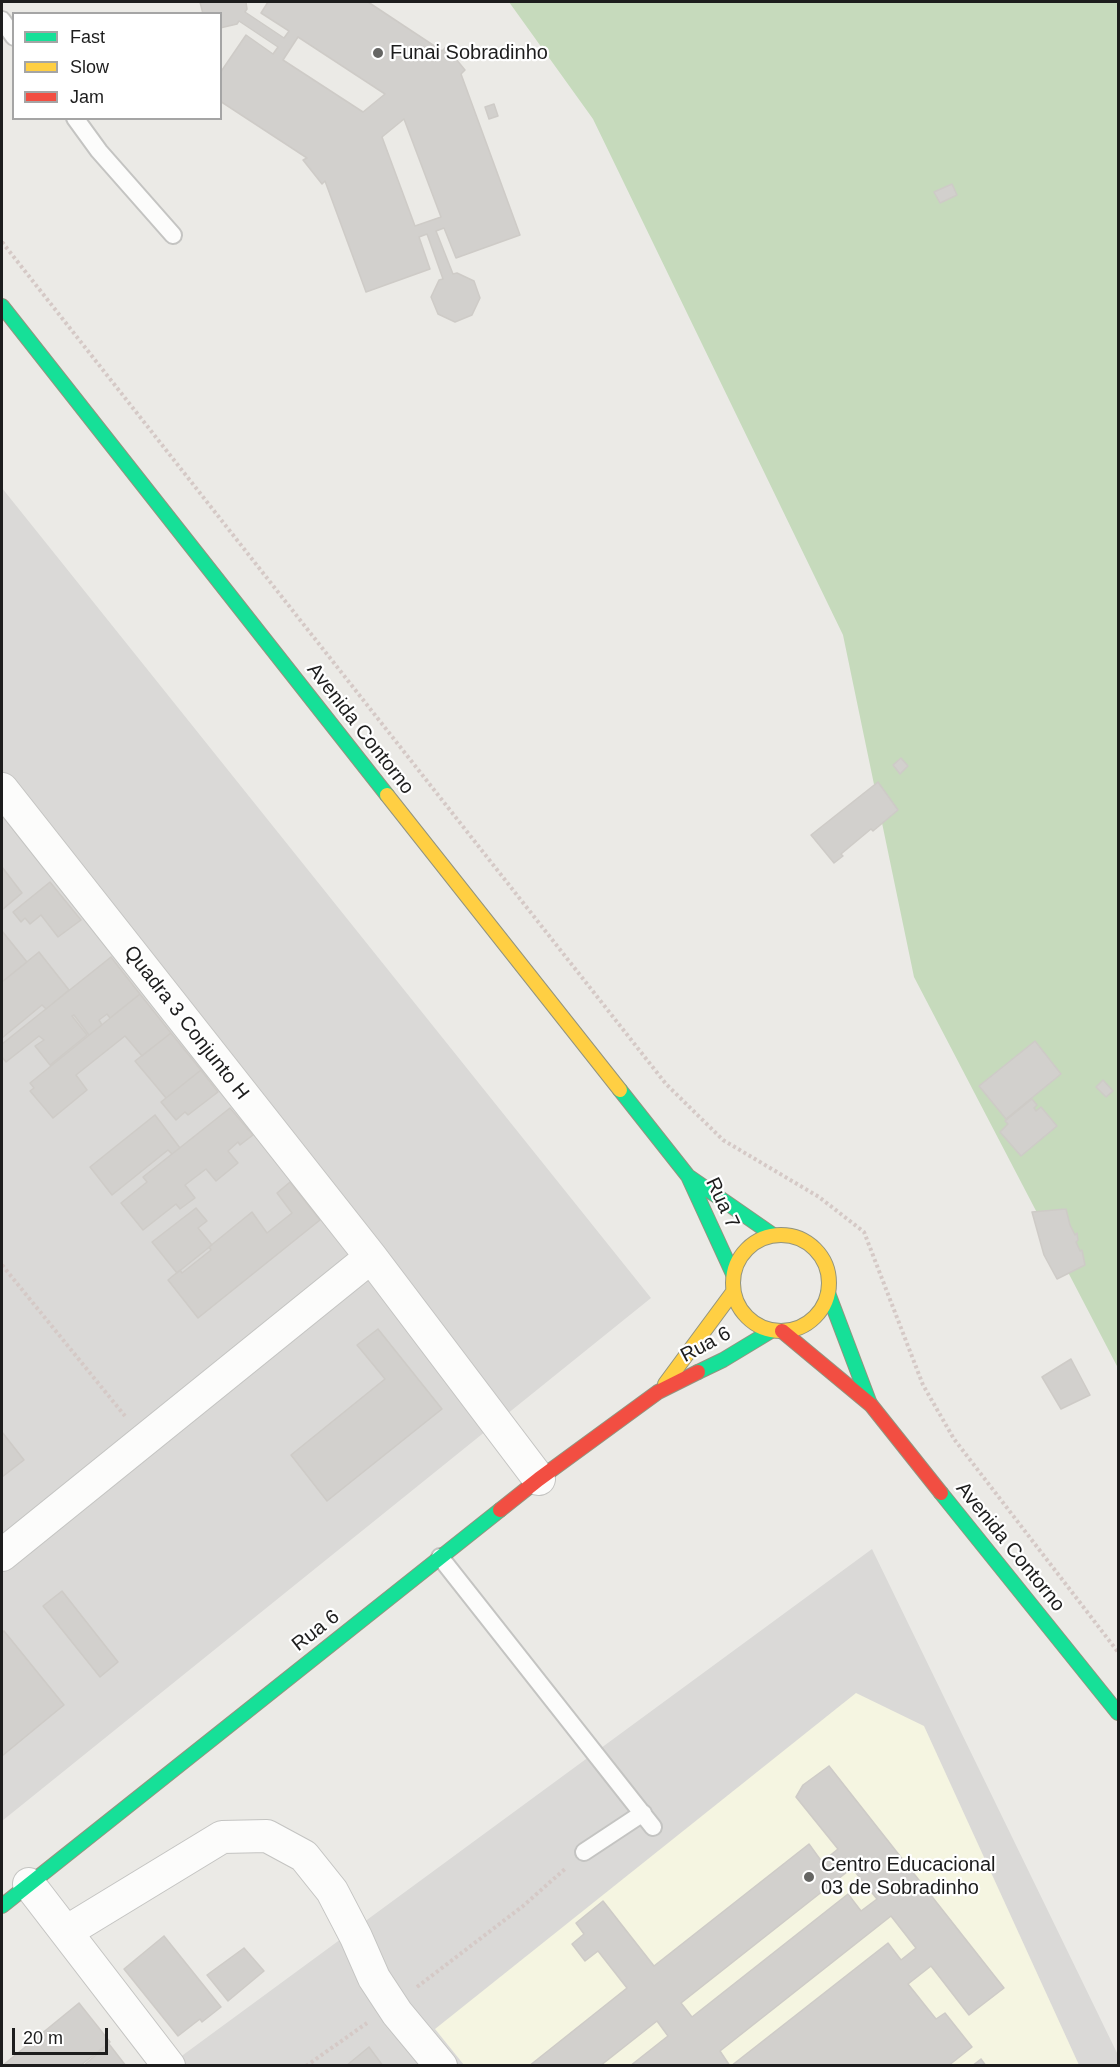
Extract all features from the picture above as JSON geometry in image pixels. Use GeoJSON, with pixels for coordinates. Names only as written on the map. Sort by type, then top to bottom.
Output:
{"type":"FeatureCollection","features":[{"type":"Feature","properties":{"kind":"main road","name":"Avenida Contorno"},"geometry":{"type":"LineString","coordinates":[[2,306],[688,1176]]}},
{"type":"Feature","properties":{"kind":"main road","name":"Rua 7"},"geometry":{"type":"LineString","coordinates":[[688,1176],[773,1235]]}},
{"type":"Feature","properties":{"kind":"main road","name":"Rua 7"},"geometry":{"type":"LineString","coordinates":[[688,1176],[733,1274]]}},
{"type":"Feature","properties":{"kind":"main road"},"geometry":{"type":"LineString","coordinates":[[773,1235],[796,1237],[816,1249],[827,1269],[828,1293],[819,1312],[802,1326],[777,1331],[754,1323],[740,1310],[733,1292],[733,1274],[741,1255],[755,1242],[773,1235]]}},
{"type":"Feature","properties":{"kind":"main road","name":"Rua 6"},"geometry":{"type":"LineString","coordinates":[[658,1392],[700,1339],[733,1292]]}},
{"type":"Feature","properties":{"kind":"main road","name":"Avenida Contorno"},"geometry":{"type":"LineString","coordinates":[[828,1293],[871,1405]]}},
{"type":"Feature","properties":{"kind":"main road","name":"Avenida Contorno"},"geometry":{"type":"LineString","coordinates":[[777,1331],[871,1405],[1119,1713]]}},
{"type":"Feature","properties":{"kind":"main road","name":"Rua 6"},"geometry":{"type":"LineString","coordinates":[[2,1906],[539,1479],[658,1392],[777,1331]]}},
{"type":"Feature","properties":{"kind":"street","name":"Quadra 3 Conjunto H"},"geometry":{"type":"LineString","coordinates":[[2,789],[371,1257],[539,1479]]}},
{"type":"Feature","properties":{"kind":"street"},"geometry":{"type":"LineString","coordinates":[[2,1555],[371,1257]]}},
{"type":"Feature","properties":{"kind":"street"},"geometry":{"type":"LineString","coordinates":[[66,1932],[222,1837],[267,1836],[304,1856],[332,1890],[356,1936],[374,1978],[392,2006],[441,2066]]}},
{"type":"Feature","properties":{"kind":"street"},"geometry":{"type":"LineString","coordinates":[[29,1884],[169,2066]]}},
{"type":"Feature","properties":{"kind":"lane"},"geometry":{"type":"LineString","coordinates":[[2,20],[12,34]]}},
{"type":"Feature","properties":{"kind":"lane"},"geometry":{"type":"LineString","coordinates":[[76,120],[99,151],[173,235]]}},
{"type":"Feature","properties":{"kind":"lane"},"geometry":{"type":"LineString","coordinates":[[440,1557],[653,1827]]}},
{"type":"Feature","properties":{"kind":"lane"},"geometry":{"type":"LineString","coordinates":[[584,1852],[643,1814]]}},
{"type":"Feature","properties":{"kind":"path"},"geometry":{"type":"LineString","coordinates":[[2,242],[666,1084],[723,1140],[819,1197],[864,1232],[923,1385],[954,1438],[1119,1652]]}},
{"type":"Feature","properties":{"kind":"path"},"geometry":{"type":"LineString","coordinates":[[2,1265],[144,1440]]}},
{"type":"Feature","properties":{"kind":"path"},"geometry":{"type":"LineString","coordinates":[[306,2066],[392,2006],[523,1906],[584,1852]]}},
{"type":"Feature","properties":{"kind":"shaded area"},"geometry":{"type":"Polygon","coordinates":[[[2,488],[651,1298],[2,1821],[2,488]]]}},
{"type":"Feature","properties":{"kind":"shaded area"},"geometry":{"type":"Polygon","coordinates":[[[872,1549],[1118,2055],[1118,2066],[168,2066],[872,1549]]]}},
{"type":"Feature","properties":{"kind":"shaded area","name":"Centro Educacional 03 de Sobradinho"},"geometry":{"type":"Polygon","coordinates":[[[856,1693],[924,1726],[1079,2065],[464,2065],[435,2029],[856,1693]]]}},
{"type":"Feature","properties":{"kind":"green space"},"geometry":{"type":"Polygon","coordinates":[[[509,2],[1118,2],[1118,1368],[914,977],[843,635],[593,119],[509,2]]]}},
{"type":"Feature","properties":{"kind":"building"},"geometry":{"type":"Polygon","coordinates":[[[200,2],[246,2],[245,12],[284,38],[289,31],[261,13],[268,2],[368,2],[442,51],[446,47],[465,70],[461,74],[520,235],[456,258],[444,228],[436,231],[453,274],[457,273],[474,281],[480,298],[472,315],[455,322],[438,314],[431,297],[439,280],[443,279],[427,234],[419,237],[430,269],[366,292],[325,181],[322,184],[303,160],[307,158],[222,102],[222,70],[246,35],[273,54],[278,47],[239,21],[237,24],[222,28],[222,12],[202,12],[200,2]],[[298,37],[283,60],[363,112],[385,94],[298,37]],[[404,119],[382,137],[415,226],[441,217],[404,119]]]}},
{"type":"Feature","properties":{"kind":"building"},"geometry":{"type":"Polygon","coordinates":[[[494,104],[498,116],[489,119],[485,107],[494,104]]]}},
{"type":"Feature","properties":{"kind":"building"},"geometry":{"type":"Polygon","coordinates":[[[952,184],[957,195],[940,203],[934,192],[952,184]]]}},
{"type":"Feature","properties":{"kind":"building"},"geometry":{"type":"Polygon","coordinates":[[[901,758],[908,766],[900,774],[893,765],[901,758]]]}},
{"type":"Feature","properties":{"kind":"building"},"geometry":{"type":"Polygon","coordinates":[[[878,782],[898,810],[873,831],[871,829],[841,854],[843,856],[834,863],[811,835],[878,782]]]}},
{"type":"Feature","properties":{"kind":"building"},"geometry":{"type":"Polygon","coordinates":[[[2,867],[22,893],[2,910],[2,867]]]}},
{"type":"Feature","properties":{"kind":"building"},"geometry":{"type":"Polygon","coordinates":[[[50,882],[81,920],[58,937],[41,915],[30,924],[25,918],[21,922],[13,912],[50,882]]]}},
{"type":"Feature","properties":{"kind":"building"},"geometry":{"type":"Polygon","coordinates":[[[2,931],[27,962],[2,982],[2,931]]]}},
{"type":"Feature","properties":{"kind":"building"},"geometry":{"type":"Polygon","coordinates":[[[39,952],[69,990],[46,1009],[42,1005],[2,1038],[2,982],[39,952]]]}},
{"type":"Feature","properties":{"kind":"building"},"geometry":{"type":"Polygon","coordinates":[[[111,957],[140,994],[110,1018],[107,1014],[99,1020],[102,1025],[89,1035],[74,1015],[72,1016],[87,1035],[50,1065],[35,1046],[44,1040],[39,1036],[6,1062],[2,1057],[2,1044],[111,957]]]}},
{"type":"Feature","properties":{"kind":"building"},"geometry":{"type":"Polygon","coordinates":[[[140,994],[171,1033],[142,1056],[125,1036],[76,1075],[87,1090],[53,1118],[30,1091],[34,1088],[30,1083],[140,994]]]}},
{"type":"Feature","properties":{"kind":"building"},"geometry":{"type":"Polygon","coordinates":[[[171,1033],[201,1070],[166,1098],[135,1061],[171,1033]]]}},
{"type":"Feature","properties":{"kind":"building"},"geometry":{"type":"Polygon","coordinates":[[[1035,1041],[1061,1074],[1006,1119],[979,1086],[1035,1041]]]}},
{"type":"Feature","properties":{"kind":"building"},"geometry":{"type":"Polygon","coordinates":[[[201,1070],[218,1092],[188,1115],[185,1112],[176,1120],[161,1102],[201,1070]]]}},
{"type":"Feature","properties":{"kind":"building"},"geometry":{"type":"Polygon","coordinates":[[[1103,1080],[1113,1091],[1106,1097],[1096,1087],[1103,1080]]]}},
{"type":"Feature","properties":{"kind":"building"},"geometry":{"type":"Polygon","coordinates":[[[1032,1099],[1037,1105],[1034,1108],[1036,1111],[1041,1107],[1057,1126],[1021,1156],[1000,1132],[1008,1124],[1005,1121],[1032,1099]]]}},
{"type":"Feature","properties":{"kind":"building"},"geometry":{"type":"Polygon","coordinates":[[[230,1108],[253,1135],[240,1145],[238,1142],[228,1151],[238,1163],[216,1181],[206,1169],[185,1185],[195,1198],[180,1209],[176,1204],[143,1230],[121,1203],[147,1182],[143,1177],[230,1108]]]}},
{"type":"Feature","properties":{"kind":"building"},"geometry":{"type":"Polygon","coordinates":[[[155,1115],[180,1148],[172,1154],[168,1150],[112,1195],[90,1167],[155,1115]]]}},
{"type":"Feature","properties":{"kind":"building"},"geometry":{"type":"Polygon","coordinates":[[[290,1182],[320,1220],[198,1318],[168,1280],[180,1270],[182,1273],[211,1250],[209,1247],[252,1212],[267,1233],[292,1213],[277,1193],[290,1182]]]}},
{"type":"Feature","properties":{"kind":"building"},"geometry":{"type":"Polygon","coordinates":[[[196,1208],[207,1221],[198,1228],[212,1245],[177,1273],[152,1242],[196,1208]]]}},
{"type":"Feature","properties":{"kind":"building"},"geometry":{"type":"Polygon","coordinates":[[[1066,1209],[1070,1225],[1075,1235],[1077,1233],[1076,1242],[1080,1251],[1082,1250],[1085,1265],[1057,1279],[1044,1255],[1032,1212],[1066,1209]]]}},
{"type":"Feature","properties":{"kind":"building"},"geometry":{"type":"Polygon","coordinates":[[[378,1329],[442,1409],[327,1501],[291,1455],[385,1379],[357,1345],[378,1329]]]}},
{"type":"Feature","properties":{"kind":"building"},"geometry":{"type":"Polygon","coordinates":[[[1071,1359],[1090,1395],[1061,1409],[1042,1377],[1071,1359]]]}},
{"type":"Feature","properties":{"kind":"building"},"geometry":{"type":"Polygon","coordinates":[[[2,1432],[24,1460],[2,1477],[2,1432]]]}},
{"type":"Feature","properties":{"kind":"building"},"geometry":{"type":"Polygon","coordinates":[[[62,1591],[118,1662],[100,1677],[43,1606],[62,1591]]]}},
{"type":"Feature","properties":{"kind":"building"},"geometry":{"type":"Polygon","coordinates":[[[4,1631],[64,1705],[2,1756],[2,1633],[4,1631]]]}},
{"type":"Feature","properties":{"kind":"building"},"geometry":{"type":"Polygon","coordinates":[[[829,1766],[1004,1988],[969,2015],[931,1966],[908,1984],[936,2019],[945,2013],[972,2047],[948,2066],[731,2066],[888,1943],[901,1960],[916,1948],[891,1916],[720,2051],[730,2066],[630,2066],[668,2036],[657,2021],[600,2066],[529,2066],[627,1988],[598,1951],[585,1961],[572,1944],[584,1934],[576,1923],[603,1901],[654,1966],[809,1844],[822,1862],[838,1849],[796,1797],[803,1785],[829,1766]],[[852,1868],[681,2003],[692,2017],[848,1894],[861,1911],[877,1899],[852,1868]]]}},
{"type":"Feature","properties":{"kind":"building"},"geometry":{"type":"Polygon","coordinates":[[[164,1936],[221,2007],[202,2022],[200,2019],[178,2036],[124,1969],[164,1936]]]}},
{"type":"Feature","properties":{"kind":"building"},"geometry":{"type":"Polygon","coordinates":[[[244,1948],[264,1971],[228,2001],[207,1975],[244,1948]]]}},
{"type":"Feature","properties":{"kind":"building"},"geometry":{"type":"Polygon","coordinates":[[[79,2003],[110,2042],[80,2066],[2,2066],[79,2003]]]}},
{"type":"Feature","properties":{"kind":"building"},"geometry":{"type":"Polygon","coordinates":[[[109,2044],[126,2066],[83,2066],[109,2044]]]}},
{"type":"Feature","properties":{"kind":"building"},"geometry":{"type":"Polygon","coordinates":[[[369,2047],[383,2066],[346,2066],[369,2047]]]}},
{"type":"Feature","properties":{"kind":"building"},"geometry":{"type":"Polygon","coordinates":[[[981,2059],[986,2066],[972,2066],[981,2059]]]}},
{"type":"Feature","properties":{"kind":"traffic: fast"},"geometry":{"type":"LineString","coordinates":[[2,306],[387,795]]}},
{"type":"Feature","properties":{"kind":"traffic: fast"},"geometry":{"type":"LineString","coordinates":[[620,1090],[688,1176],[733,1274]]}},
{"type":"Feature","properties":{"kind":"traffic: fast"},"geometry":{"type":"LineString","coordinates":[[688,1176],[773,1235]]}},
{"type":"Feature","properties":{"kind":"traffic: fast"},"geometry":{"type":"LineString","coordinates":[[828,1293],[870,1404]]}},
{"type":"Feature","properties":{"kind":"traffic: fast"},"geometry":{"type":"LineString","coordinates":[[698,1372],[771,1331]]}},
{"type":"Feature","properties":{"kind":"traffic: fast"},"geometry":{"type":"LineString","coordinates":[[941,1493],[1118,1713]]}},
{"type":"Feature","properties":{"kind":"traffic: fast"},"geometry":{"type":"LineString","coordinates":[[2,1906],[500,1510]]}},
{"type":"Feature","properties":{"kind":"traffic: slow"},"geometry":{"type":"LineString","coordinates":[[387,795],[620,1090]]}},
{"type":"Feature","properties":{"kind":"traffic: slow"},"geometry":{"type":"LineString","coordinates":[[781,1235],[799,1239],[815,1249],[825,1265],[829,1283],[825,1301],[815,1317],[799,1327],[781,1331],[763,1327],[747,1317],[737,1301],[733,1283],[737,1265],[747,1249],[763,1239],[781,1235]]}},
{"type":"Feature","properties":{"kind":"traffic: slow"},"geometry":{"type":"LineString","coordinates":[[665,1384],[733,1292]]}},
{"type":"Feature","properties":{"kind":"traffic: jam"},"geometry":{"type":"LineString","coordinates":[[782,1331],[871,1405],[941,1493]]}},
{"type":"Feature","properties":{"kind":"traffic: jam"},"geometry":{"type":"LineString","coordinates":[[500,1510],[658,1392],[698,1372]]}},
{"type":"Feature","properties":{"kind":"place","name":"Funai Sobradinho"},"geometry":{"type":"Point","coordinates":[378,53]}},
{"type":"Feature","properties":{"kind":"place","name":"Centro Educacional 03 de Sobradinho"},"geometry":{"type":"Point","coordinates":[809,1877]}}]}
